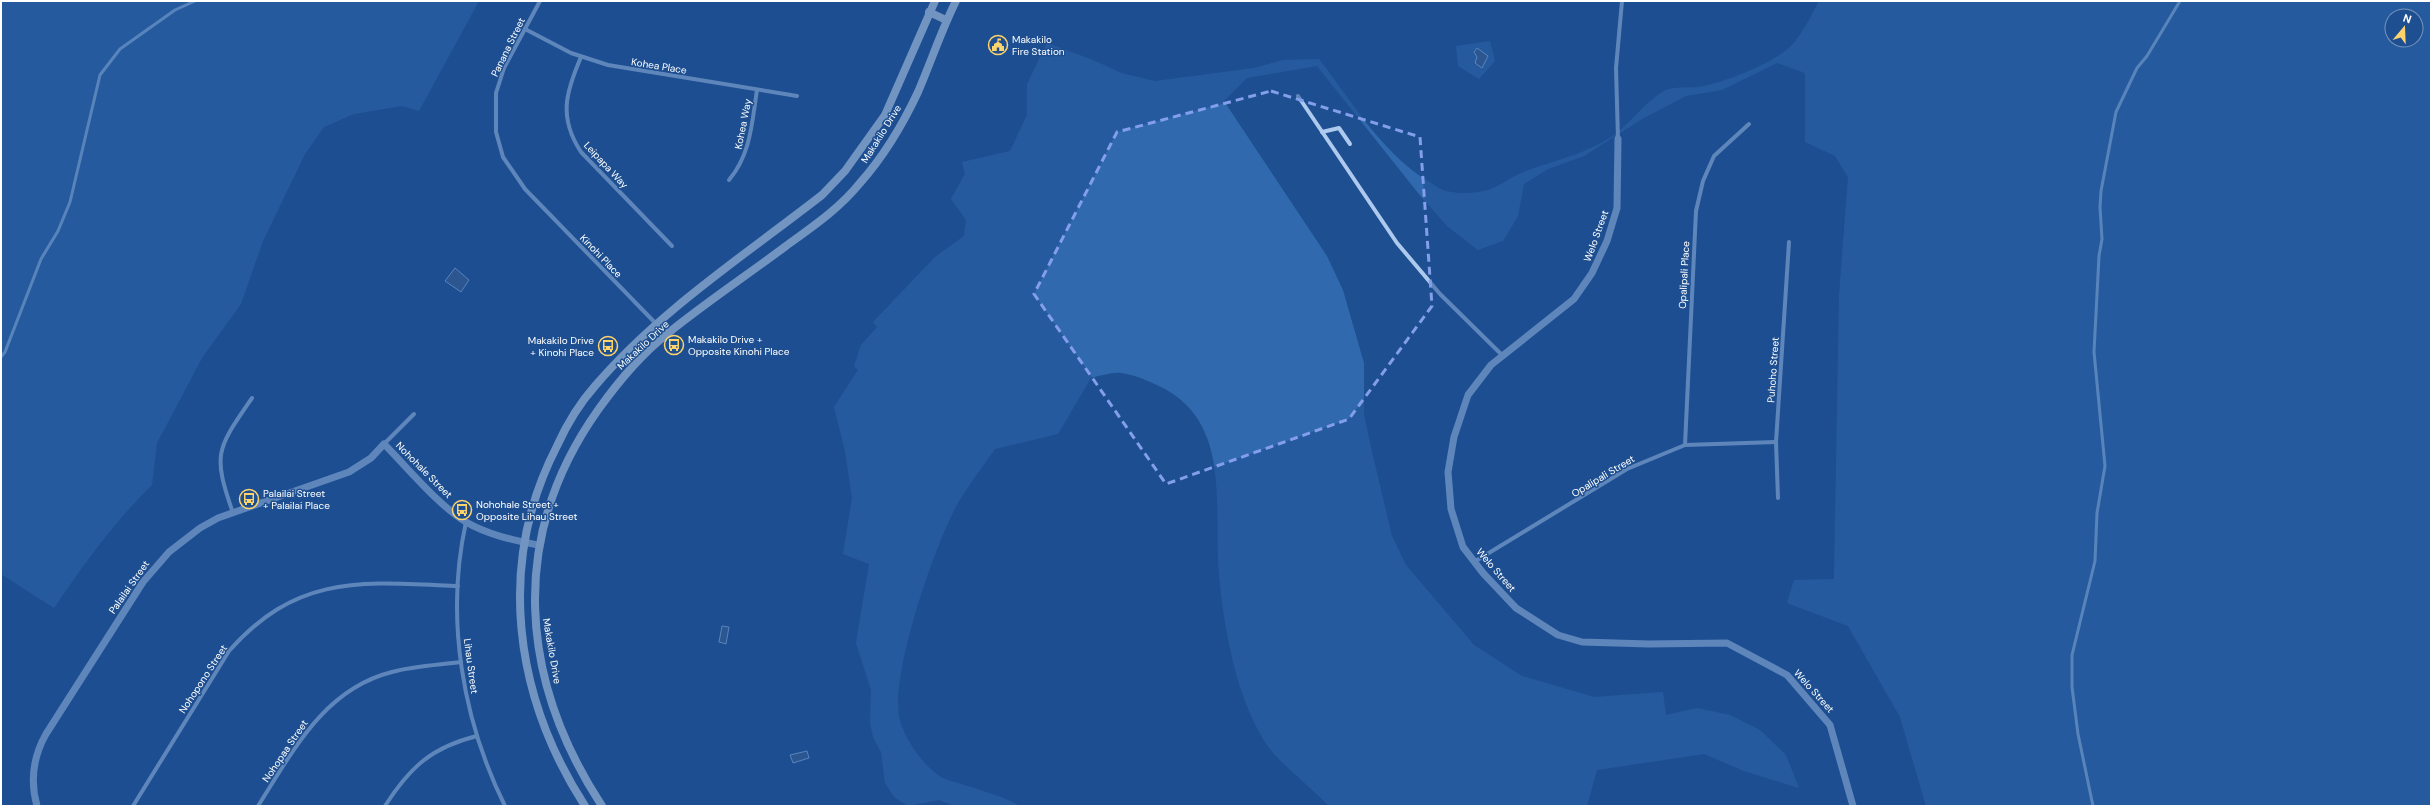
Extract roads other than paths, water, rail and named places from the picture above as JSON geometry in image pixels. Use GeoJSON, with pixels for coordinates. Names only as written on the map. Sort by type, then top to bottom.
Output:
{"type":"FeatureCollection","features":[{"type":"Feature","properties":{"kind":"main road","name":"Makakilo Drive"},"geometry":{"type":"LineString","coordinates":[[585,806],[553,747],[527,673],[520,623],[519,581],[524,542],[535,495],[569,421],[594,387],[656,324],[822,195],[846,171],[884,115],[935,1]]}},
{"type":"Feature","properties":{"kind":"main road","name":"Makakilo Drive"},"geometry":{"type":"LineString","coordinates":[[602,806],[556,718],[543,669],[535,622],[535,584],[538,545],[550,503],[565,464],[583,431],[629,368],[666,334],[836,210],[860,183],[882,155],[902,124],[918,92],[946,20],[956,1]]}},
{"type":"Feature","properties":{"kind":"main road"},"geometry":{"type":"LineString","coordinates":[[930,12],[946,20]]}},
{"type":"Feature","properties":{"kind":"street","name":"Panana Street"},"geometry":{"type":"LineString","coordinates":[[525,189],[503,157],[494,119],[499,80],[540,1]]}},
{"type":"Feature","properties":{"kind":"street","name":"Welo Street"},"geometry":{"type":"LineString","coordinates":[[1622,1],[1616,68],[1618,139],[1616,208],[1607,241],[1592,273],[1574,300],[1502,355],[1491,365],[1468,395],[1454,437],[1448,472],[1451,509],[1463,547],[1474,562],[1516,608],[1558,635],[1582,642],[1648,644],[1727,643],[1787,675],[1830,725],[1853,806]]}},
{"type":"Feature","properties":{"kind":"street","name":"Kohea Place"},"geometry":{"type":"LineString","coordinates":[[525,29],[581,57],[626,69],[797,96]]}},
{"type":"Feature","properties":{"kind":"street","name":"Leipapa Way"},"geometry":{"type":"LineString","coordinates":[[581,57],[570,83],[566,99],[568,123],[573,138],[581,152],[672,246]]}},
{"type":"Feature","properties":{"kind":"street","name":"Kohea Way"},"geometry":{"type":"LineString","coordinates":[[729,180],[740,166],[747,150],[757,90]]}},
{"type":"Feature","properties":{"kind":"street"},"geometry":{"type":"LineString","coordinates":[[1298,96],[1397,243],[1440,294],[1502,355]]}},
{"type":"Feature","properties":{"kind":"street","name":"Opalipali Place"},"geometry":{"type":"LineString","coordinates":[[1685,445],[1696,211],[1703,182],[1714,156],[1749,124]]}},
{"type":"Feature","properties":{"kind":"street"},"geometry":{"type":"LineString","coordinates":[[1322,132],[1338,128],[1350,144]]}},
{"type":"Feature","properties":{"kind":"street","name":"Kinohi Place"},"geometry":{"type":"LineString","coordinates":[[525,189],[666,334]]}},
{"type":"Feature","properties":{"kind":"street","name":"Puhoho Street"},"geometry":{"type":"LineString","coordinates":[[1778,498],[1776,442],[1789,242]]}},
{"type":"Feature","properties":{"kind":"street"},"geometry":{"type":"LineString","coordinates":[[233,513],[221,479],[221,451],[229,432],[252,398]]}},
{"type":"Feature","properties":{"kind":"street","name":"Palailai Street"},"geometry":{"type":"LineString","coordinates":[[37,806],[33,774],[41,743],[143,582],[160,561],[184,539],[218,518],[348,472],[371,458],[414,414]]}},
{"type":"Feature","properties":{"kind":"street","name":"Opalipali Street"},"geometry":{"type":"LineString","coordinates":[[1474,562],[1627,469],[1685,445],[1776,442]]}},
{"type":"Feature","properties":{"kind":"street","name":"Nohohale Street"},"geometry":{"type":"LineString","coordinates":[[384,444],[449,509],[466,522],[499,536],[538,545]]}},
{"type":"Feature","properties":{"kind":"street","name":"Lihau Street"},"geometry":{"type":"LineString","coordinates":[[466,522],[461,546],[458,586],[461,662],[468,704],[483,756],[505,806]]}},
{"type":"Feature","properties":{"kind":"street","name":"Nohopono Street"},"geometry":{"type":"LineString","coordinates":[[133,806],[229,651],[243,636],[275,610],[311,593],[351,584],[458,586]]}},
{"type":"Feature","properties":{"kind":"street","name":"Nohopaa Street"},"geometry":{"type":"LineString","coordinates":[[258,806],[305,733],[324,710],[342,695],[368,680],[391,672],[461,662]]}},
{"type":"Feature","properties":{"kind":"street"},"geometry":{"type":"LineString","coordinates":[[385,806],[406,776],[426,758],[449,744],[477,736]]}},
{"type":"Feature","properties":{"kind":"waterway"},"geometry":{"type":"LineString","coordinates":[[1,357],[5,352],[41,259],[58,231],[70,202],[100,75],[120,49],[175,10],[195,1]]}},
{"type":"Feature","properties":{"kind":"waterway"},"geometry":{"type":"LineString","coordinates":[[2093,806],[2078,734],[2072,687],[2072,655],[2095,561],[2097,513],[2105,466],[2094,352],[2099,256],[2102,239],[2100,207],[2101,191],[2116,112],[2137,68],[2147,56],[2180,1]]}},
{"type":"Feature","properties":{"kind":"place","name":"Makakilo Fire Station"},"geometry":{"type":"Point","coordinates":[998,45]}},
{"type":"Feature","properties":{"kind":"place","name":"Makakilo Drive + Opposite Kinohi Place"},"geometry":{"type":"Point","coordinates":[674,345]}},
{"type":"Feature","properties":{"kind":"place","name":"Makakilo Drive + Kinohi Place"},"geometry":{"type":"Point","coordinates":[608,346]}},
{"type":"Feature","properties":{"kind":"place","name":"Palailai Street + Palailai Place"},"geometry":{"type":"Point","coordinates":[249,499]}},
{"type":"Feature","properties":{"kind":"place","name":"Nohohale Street + Opposite Lihau Street"},"geometry":{"type":"Point","coordinates":[462,510]}}]}
